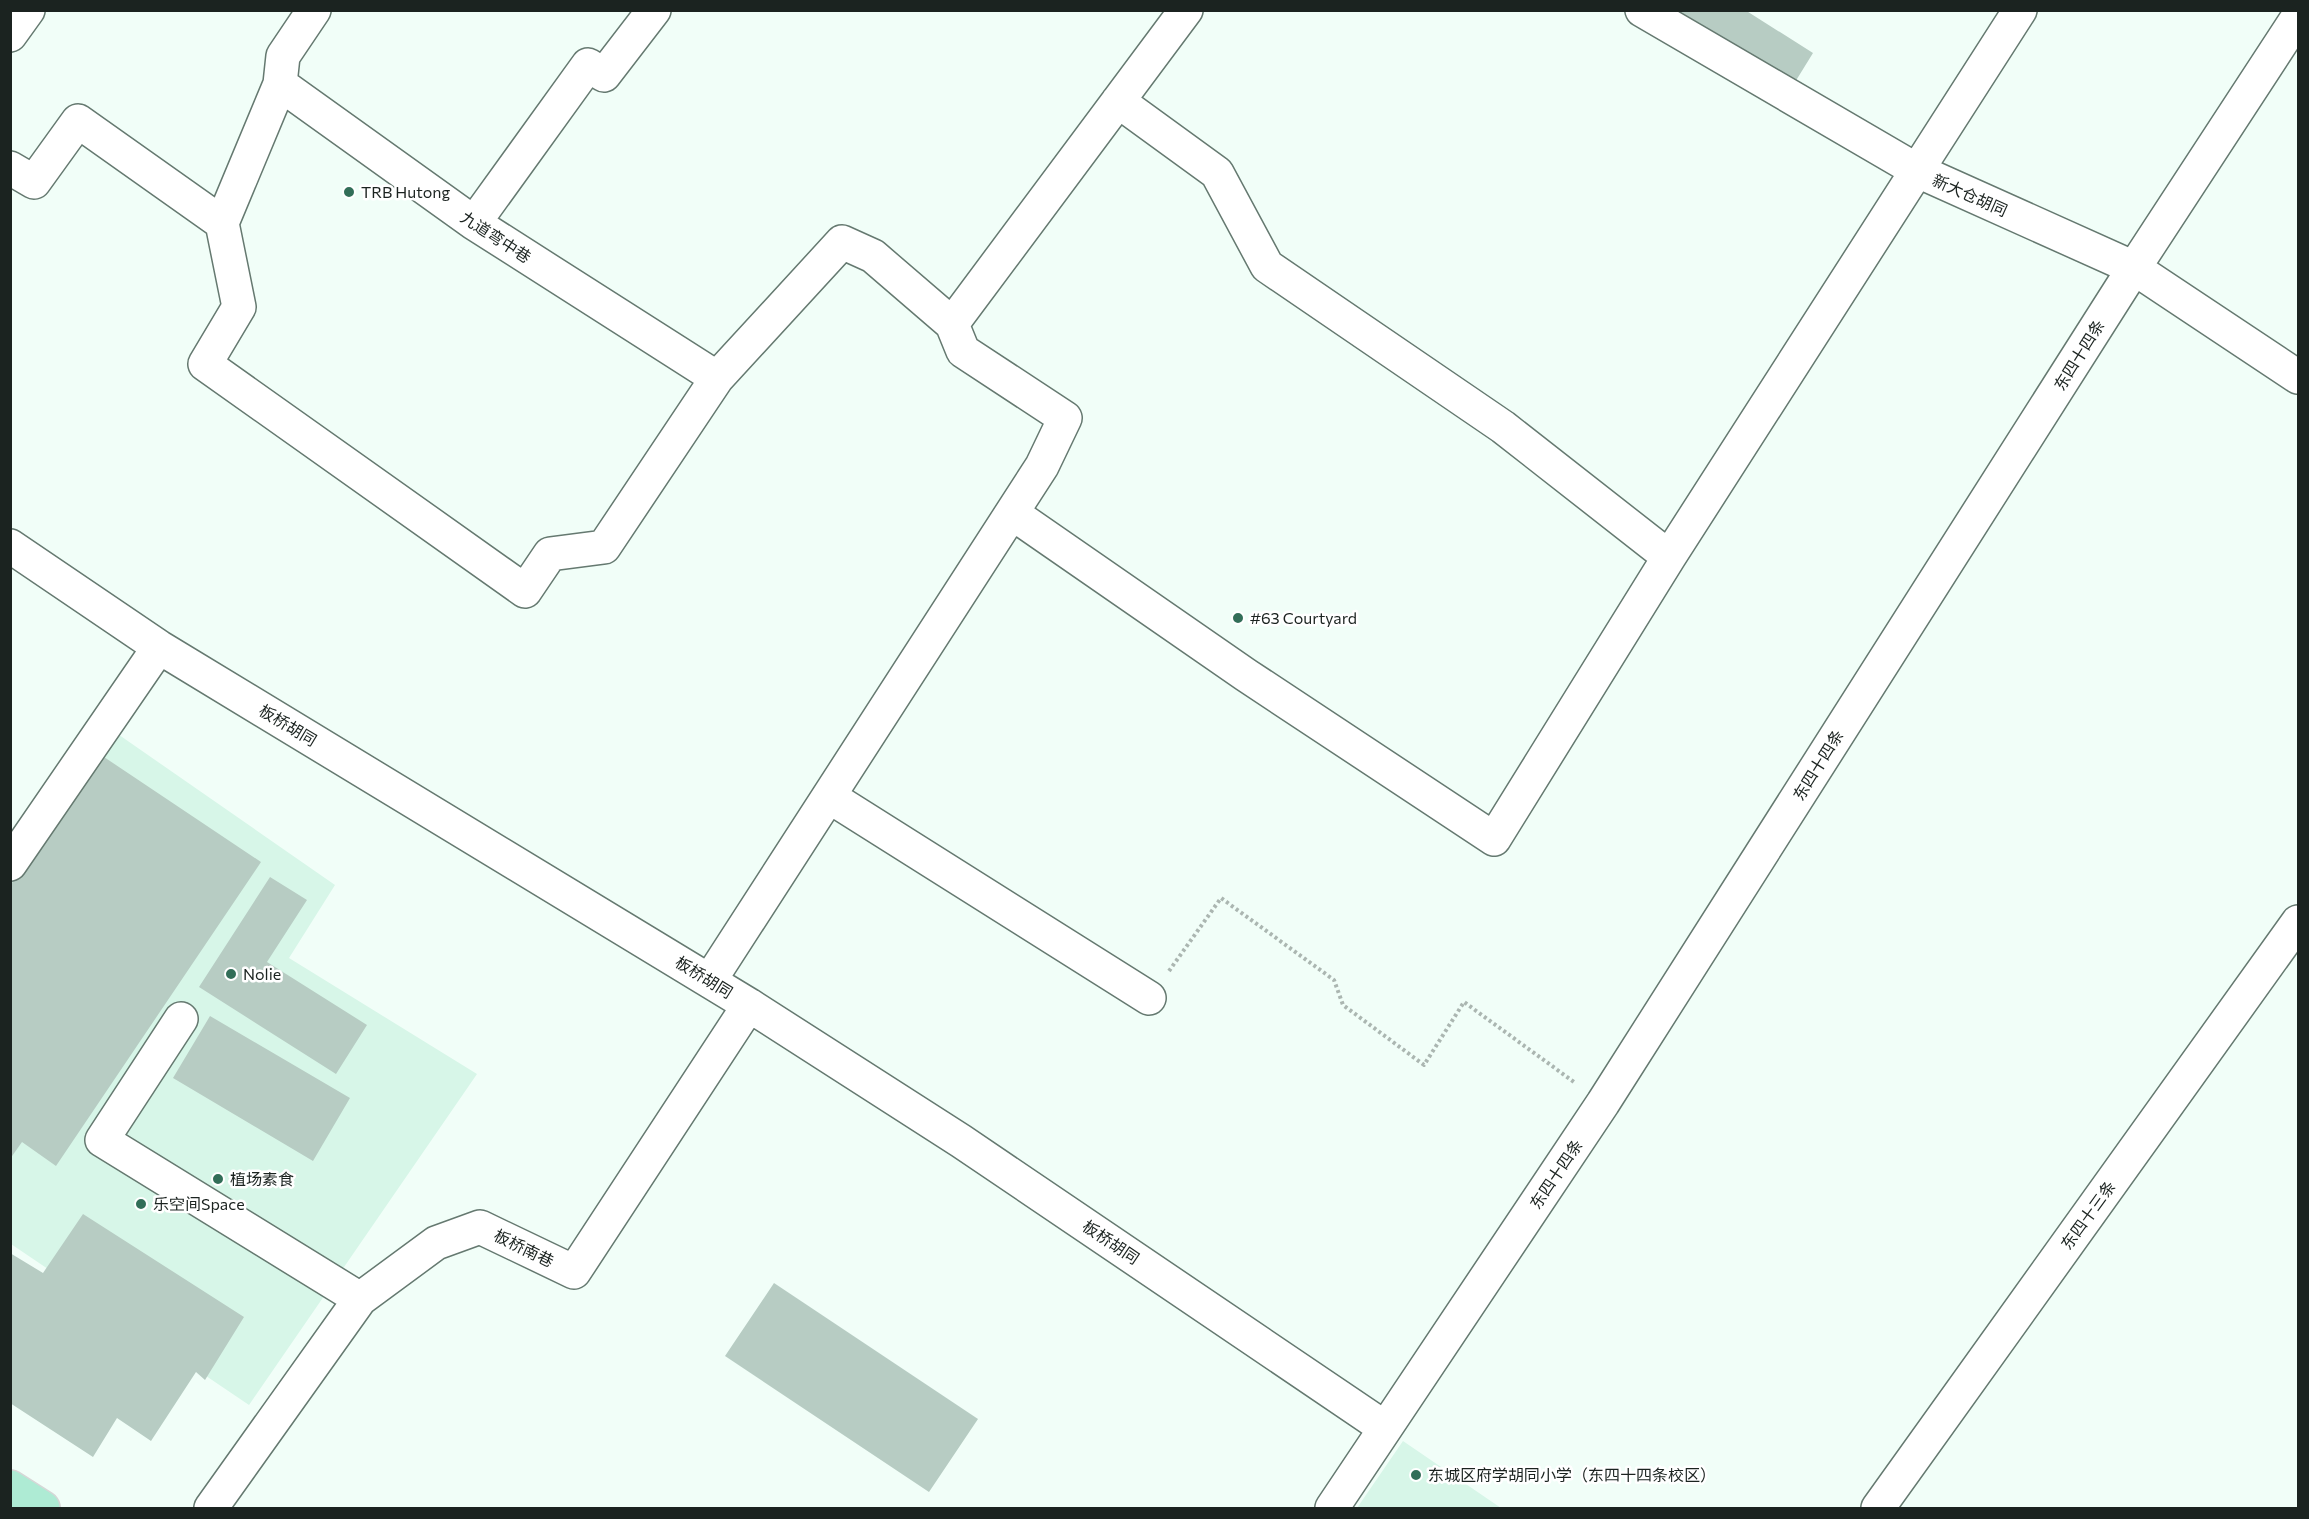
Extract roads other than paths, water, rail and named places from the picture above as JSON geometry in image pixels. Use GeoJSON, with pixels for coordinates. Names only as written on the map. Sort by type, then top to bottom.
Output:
{"type":"FeatureCollection","features":[{"type":"Feature","properties":{"kind":"main road"},"geometry":{"type":"LineString","coordinates":[[10,1487],[43,1509]]}},
{"type":"Feature","properties":{"kind":"street"},"geometry":{"type":"LineString","coordinates":[[10,35],[28,10]]}},
{"type":"Feature","properties":{"kind":"street"},"geometry":{"type":"LineString","coordinates":[[314,10],[283,56],[280,84],[222,223],[239,307],[205,364],[525,591],[550,554],[604,547],[717,378],[842,242],[873,256],[952,324],[963,351],[1065,418],[1042,466],[710,980]]}},
{"type":"Feature","properties":{"kind":"street"},"geometry":{"type":"LineString","coordinates":[[474,223],[588,65],[604,75],[654,10]]}},
{"type":"Feature","properties":{"kind":"street"},"geometry":{"type":"LineString","coordinates":[[952,324],[1186,10]]}},
{"type":"Feature","properties":{"kind":"street","name":"新大仓胡同"},"geometry":{"type":"LineString","coordinates":[[1642,10],[1918,171],[2134,268],[2298,377]]}},
{"type":"Feature","properties":{"kind":"street"},"geometry":{"type":"LineString","coordinates":[[1011,513],[1246,675],[1494,839],[1669,557],[2020,10]]}},
{"type":"Feature","properties":{"kind":"street","name":"东四十四条"},"geometry":{"type":"LineString","coordinates":[[1332,1509],[1603,1102],[2134,268],[2298,17]]}},
{"type":"Feature","properties":{"kind":"street","name":"九道弯中巷"},"geometry":{"type":"LineString","coordinates":[[280,84],[474,223],[717,378]]}},
{"type":"Feature","properties":{"kind":"street"},"geometry":{"type":"LineString","coordinates":[[1118,101],[1217,173],[1267,266],[1503,428],[1669,557]]}},
{"type":"Feature","properties":{"kind":"street"},"geometry":{"type":"LineString","coordinates":[[10,168],[34,182],[78,121],[222,223]]}},
{"type":"Feature","properties":{"kind":"street","name":"板桥胡同"},"geometry":{"type":"LineString","coordinates":[[10,546],[159,647],[749,1005],[961,1141],[1385,1428]]}},
{"type":"Feature","properties":{"kind":"street"},"geometry":{"type":"LineString","coordinates":[[10,864],[159,647]]}},
{"type":"Feature","properties":{"kind":"street"},"geometry":{"type":"LineString","coordinates":[[830,797],[1149,998]]}},
{"type":"Feature","properties":{"kind":"street","name":"东四十三条"},"geometry":{"type":"LineString","coordinates":[[1878,1509],[2298,922]]}},
{"type":"Feature","properties":{"kind":"street","name":"板桥南巷"},"geometry":{"type":"LineString","coordinates":[[211,1509],[360,1299],[436,1243],[480,1227],[574,1272],[749,1005]]}},
{"type":"Feature","properties":{"kind":"street"},"geometry":{"type":"LineString","coordinates":[[181,1019],[102,1140],[360,1299]]}},
{"type":"Feature","properties":{"kind":"place","name":"TRB Hutong"},"geometry":{"type":"Point","coordinates":[349,192]}},
{"type":"Feature","properties":{"kind":"place","name":"#63 Courtyard"},"geometry":{"type":"Point","coordinates":[1238,618]}},
{"type":"Feature","properties":{"kind":"place","name":"Nolie"},"geometry":{"type":"Point","coordinates":[231,974]}},
{"type":"Feature","properties":{"kind":"place","name":"植场素食"},"geometry":{"type":"Point","coordinates":[218,1179]}},
{"type":"Feature","properties":{"kind":"place","name":"乐空间Space"},"geometry":{"type":"Point","coordinates":[141,1204]}},
{"type":"Feature","properties":{"kind":"place","name":"东城区府学胡同小学（东四十四条校区）"},"geometry":{"type":"Point","coordinates":[1416,1475]}}]}
